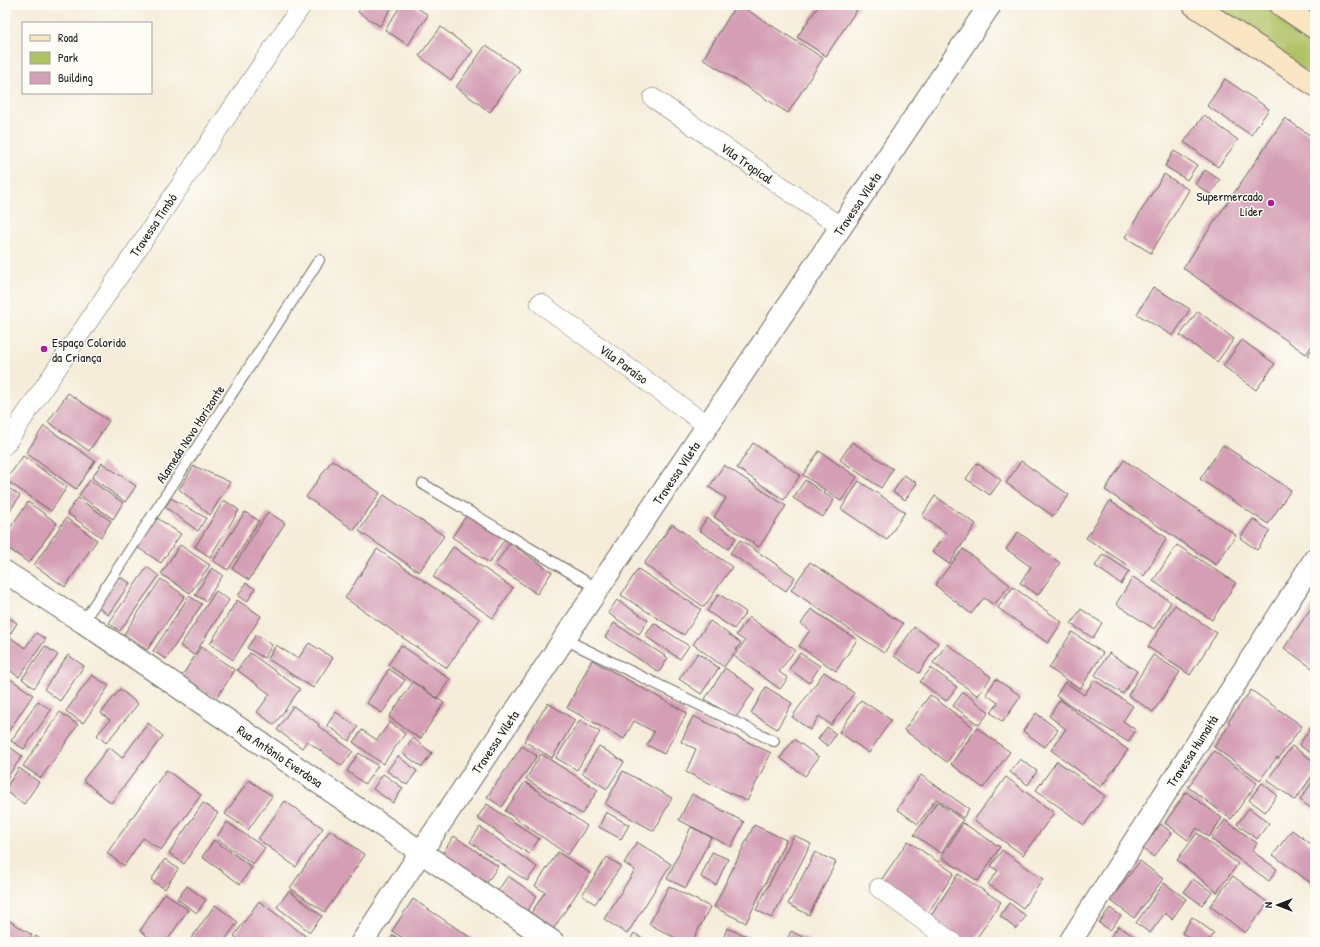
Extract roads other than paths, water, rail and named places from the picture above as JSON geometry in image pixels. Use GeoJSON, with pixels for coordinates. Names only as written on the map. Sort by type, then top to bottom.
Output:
{"type":"FeatureCollection","features":[{"type":"Feature","properties":{"kind":"main road"},"geometry":{"type":"LineString","coordinates":[[1194,5],[1315,85]]}},
{"type":"Feature","properties":{"kind":"main road"},"geometry":{"type":"LineString","coordinates":[[1281,5],[1315,28]]}},
{"type":"Feature","properties":{"kind":"street","name":"Travessa Timbó"},"geometry":{"type":"LineString","coordinates":[[5,445],[302,5]]}},
{"type":"Feature","properties":{"kind":"street","name":"Travessa Vileta"},"geometry":{"type":"LineString","coordinates":[[362,942],[990,5]]}},
{"type":"Feature","properties":{"kind":"street","name":"Vila Tropical"},"geometry":{"type":"LineString","coordinates":[[653,98],[841,227]]}},
{"type":"Feature","properties":{"kind":"street","name":"Vila Paraíso"},"geometry":{"type":"LineString","coordinates":[[540,303],[708,426]]}},
{"type":"Feature","properties":{"kind":"street","name":"Travessa Humaitá"},"geometry":{"type":"LineString","coordinates":[[1070,942],[1315,559]]}},
{"type":"Feature","properties":{"kind":"street","name":"Rua Antônio Everdosa"},"geometry":{"type":"LineString","coordinates":[[5,572],[83,622],[553,942]]}},
{"type":"Feature","properties":{"kind":"street"},"geometry":{"type":"LineString","coordinates":[[879,888],[952,942]]}},
{"type":"Feature","properties":{"kind":"lane","name":"Alameda Novo Horizonte"},"geometry":{"type":"LineString","coordinates":[[83,622],[319,260]]}},
{"type":"Feature","properties":{"kind":"lane"},"geometry":{"type":"LineString","coordinates":[[424,484],[598,590]]}},
{"type":"Feature","properties":{"kind":"lane"},"geometry":{"type":"LineString","coordinates":[[564,639],[774,740]]}},
{"type":"Feature","properties":{"kind":"place","name":"Supermercado Líder"},"geometry":{"type":"Point","coordinates":[1271,203]}},
{"type":"Feature","properties":{"kind":"place","name":"Espaço Colorido da Criança"},"geometry":{"type":"Point","coordinates":[44,349]}}]}
